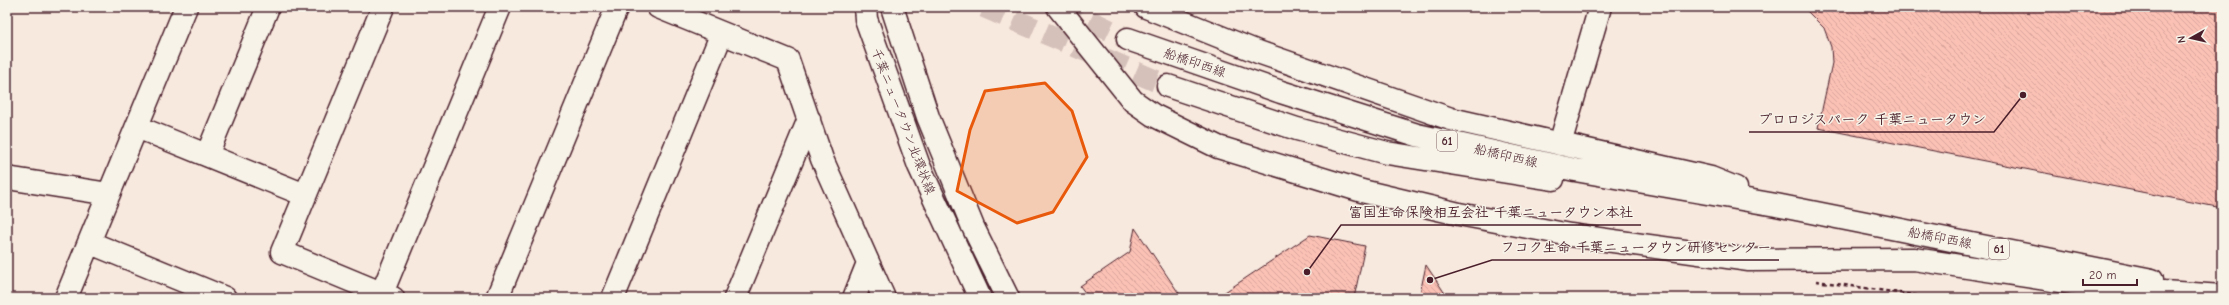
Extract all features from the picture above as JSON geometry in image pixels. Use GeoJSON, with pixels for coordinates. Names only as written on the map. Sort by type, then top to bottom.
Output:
{"type":"FeatureCollection","features":[{"type":"Feature","properties":{"kind":"main road"},"geometry":{"type":"LineString","coordinates":[[66,298],[186,7]]}},
{"type":"Feature","properties":{"kind":"main road"},"geometry":{"type":"LineString","coordinates":[[207,155],[268,7]]}},
{"type":"Feature","properties":{"kind":"main road"},"geometry":{"type":"LineString","coordinates":[[383,7],[282,252],[388,296],[500,7]]}},
{"type":"Feature","properties":{"kind":"main road"},"geometry":{"type":"LineString","coordinates":[[496,298],[617,7]]}},
{"type":"Feature","properties":{"kind":"main road"},"geometry":{"type":"LineString","coordinates":[[658,7],[788,60],[822,158],[884,298]]}},
{"type":"Feature","properties":{"kind":"main road","name":"千葉ニュータウン北環状線"},"geometry":{"type":"LineString","coordinates":[[865,7],[866,19],[918,166],[980,298]]}},
{"type":"Feature","properties":{"kind":"main road","name":"千葉ニュータウン北環状線"},"geometry":{"type":"LineString","coordinates":[[892,7],[928,117],[973,227],[1008,298]]}},
{"type":"Feature","properties":{"kind":"main road","name":"61"},"geometry":{"type":"LineString","coordinates":[[1058,7],[1133,101],[1153,115],[1218,147],[1370,193],[1460,214],[1570,235],[1749,260],[1914,259],[2105,288],[2222,295]]}},
{"type":"Feature","properties":{"kind":"main road","name":"61"},"geometry":{"type":"LineString","coordinates":[[1146,7],[1258,52],[1437,114],[1560,144],[1711,178],[1776,205]]}},
{"type":"Feature","properties":{"kind":"main road"},"geometry":{"type":"LineString","coordinates":[[1560,144],[1600,7]]}},
{"type":"Feature","properties":{"kind":"main road"},"geometry":{"type":"LineString","coordinates":[[613,298],[722,33]]}},
{"type":"Feature","properties":{"kind":"main road","name":"船橋印西線"},"geometry":{"type":"LineString","coordinates":[[1128,39],[1281,92],[1417,135],[1575,170],[1776,205],[2222,295]]}},
{"type":"Feature","properties":{"kind":"main road","name":"船橋印西線"},"geometry":{"type":"LineString","coordinates":[[1168,86],[1297,129],[1387,153],[1708,203],[1776,205]]}},
{"type":"Feature","properties":{"kind":"main road"},"geometry":{"type":"LineString","coordinates":[[735,298],[809,119]]}},
{"type":"Feature","properties":{"kind":"main road"},"geometry":{"type":"LineString","coordinates":[[137,127],[305,195]]}},
{"type":"Feature","properties":{"kind":"main road"},"geometry":{"type":"LineString","coordinates":[[7,178],[109,194]]}},
{"type":"Feature","properties":{"kind":"main road"},"geometry":{"type":"LineString","coordinates":[[98,246],[225,298]]}},
{"type":"Feature","properties":{"kind":"main road"},"geometry":{"type":"LineString","coordinates":[[854,298],[868,263]]}},
{"type":"Feature","properties":{"kind":"highlighted area"},"geometry":{"type":"Polygon","coordinates":[[[1045,83],[1072,111],[1087,157],[1053,212],[1017,223],[957,191],[970,130],[985,91],[1045,83]]]}},
{"type":"Feature","properties":{"kind":"building"},"geometry":{"type":"Polygon","coordinates":[[[1803,7],[2222,7],[2222,208],[1818,128],[1832,63],[1831,47],[1824,28],[1803,7]]]}},
{"type":"Feature","properties":{"kind":"building"},"geometry":{"type":"Polygon","coordinates":[[[1135,228],[1182,298],[1089,298],[1080,286],[1130,252],[1135,228]]]}},
{"type":"Feature","properties":{"kind":"building"},"geometry":{"type":"Polygon","coordinates":[[[1310,235],[1365,246],[1354,298],[1216,298],[1310,235]]]}},
{"type":"Feature","properties":{"kind":"building"},"geometry":{"type":"Polygon","coordinates":[[[1426,265],[1448,298],[1419,298],[1426,265]]]}},
{"type":"Feature","properties":{"kind":"tunnel"},"geometry":{"type":"LineString","coordinates":[[984,7],[1168,86]]}},
{"type":"Feature","properties":{"kind":"tunnel"},"geometry":{"type":"LineString","coordinates":[[1060,7],[1128,39]]}},
{"type":"Feature","properties":{"kind":"place","name":"プロロジスパーク 千葉ニュータウン"},"geometry":{"type":"Point","coordinates":[2023,95]}},
{"type":"Feature","properties":{"kind":"place","name":"富国生命保険相互会社 千葉ニュータウン本社"},"geometry":{"type":"Point","coordinates":[1307,272]}},
{"type":"Feature","properties":{"kind":"place","name":"フコク生命 千葉ニュータウン研修センター"},"geometry":{"type":"Point","coordinates":[1430,280]}}]}
